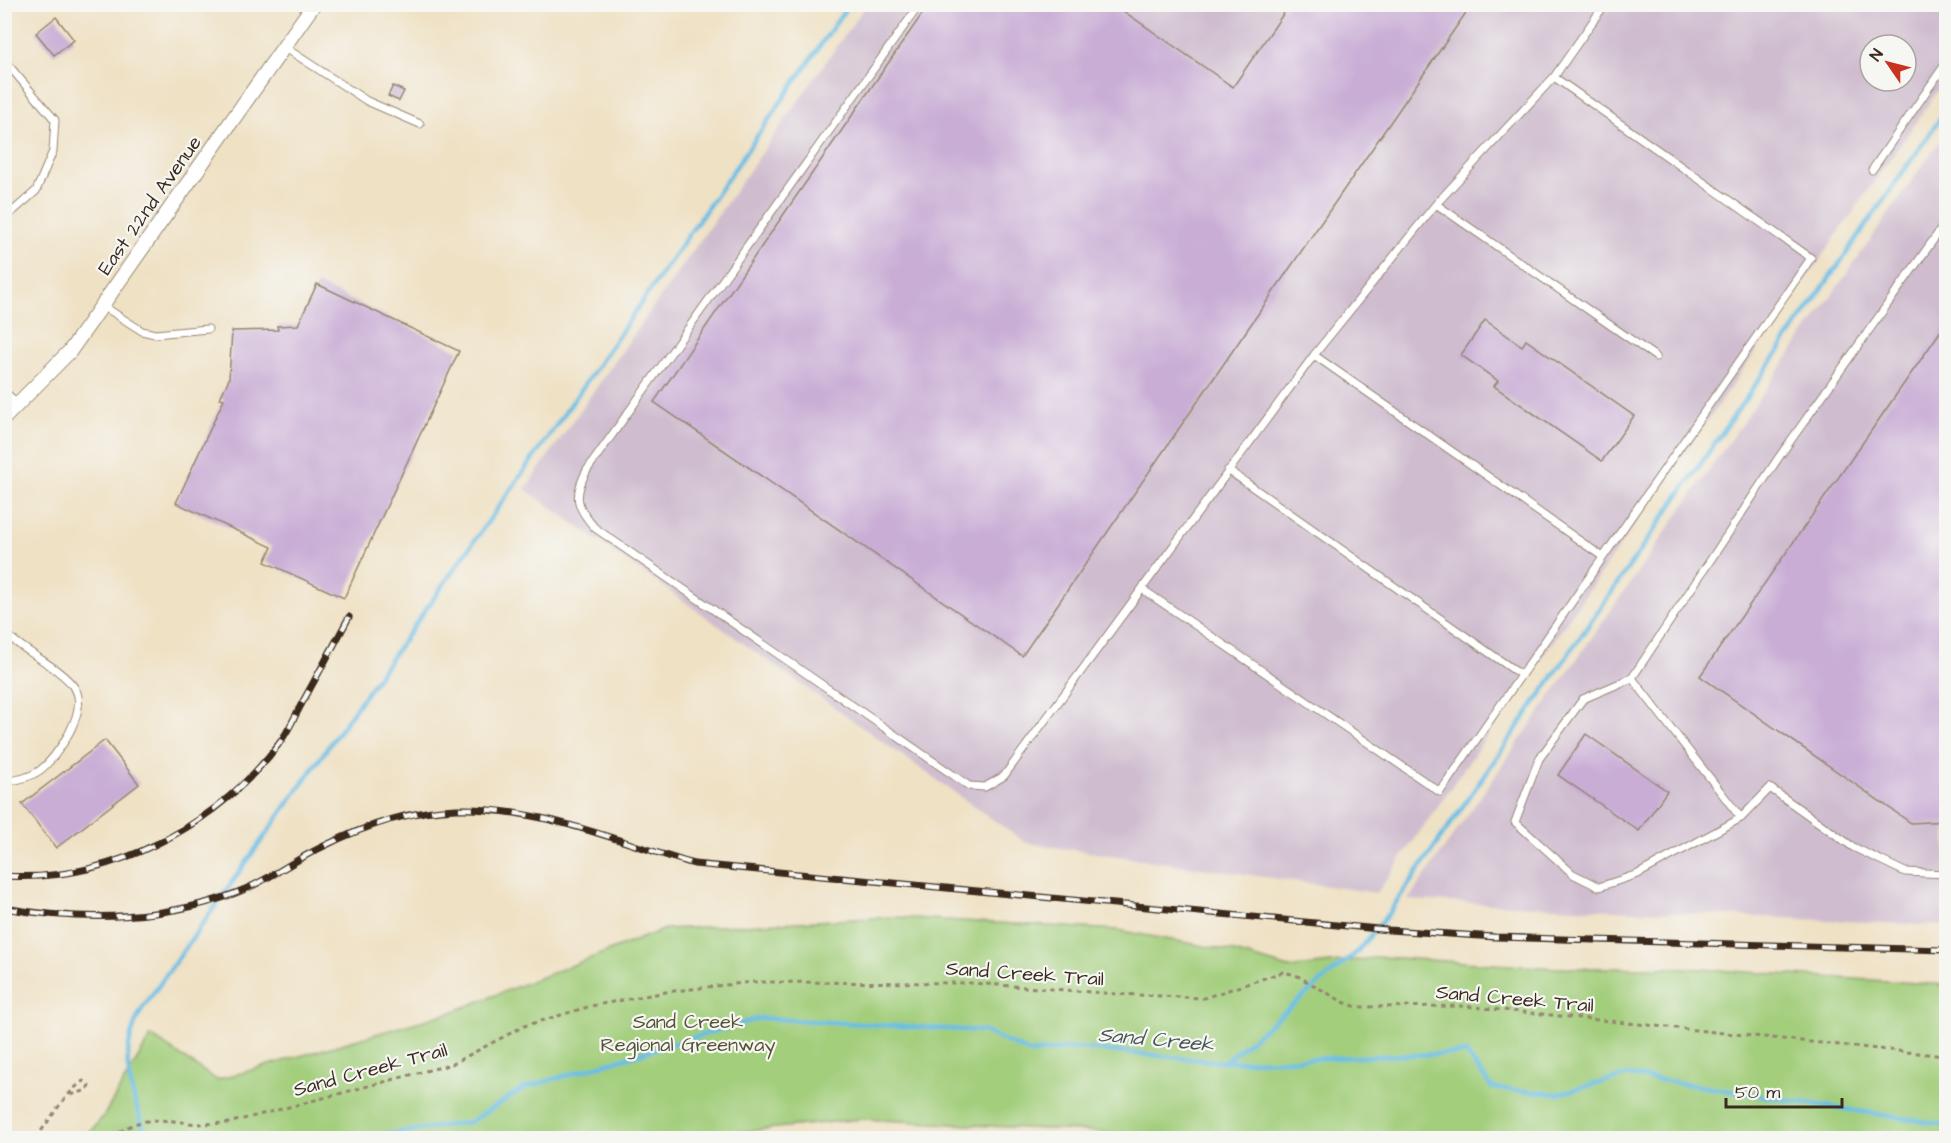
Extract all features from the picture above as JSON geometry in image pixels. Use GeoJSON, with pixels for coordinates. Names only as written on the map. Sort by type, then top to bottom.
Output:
{"type":"FeatureCollection","features":[{"type":"Feature","properties":{"kind":"street","name":"East 22nd Avenue"},"geometry":{"type":"LineString","coordinates":[[4,418],[70,351],[314,4]]}},
{"type":"Feature","properties":{"kind":"lane"},"geometry":{"type":"LineString","coordinates":[[219,4],[224,8],[226,4]]}},
{"type":"Feature","properties":{"kind":"lane"},"geometry":{"type":"LineString","coordinates":[[920,4],[586,470],[578,487],[581,508],[595,528],[969,786],[985,787],[1004,776],[1314,355],[1436,204],[1554,76],[1605,4]]}},
{"type":"Feature","properties":{"kind":"lane"},"geometry":{"type":"LineString","coordinates":[[284,47],[358,96],[420,124]]}},
{"type":"Feature","properties":{"kind":"lane"},"geometry":{"type":"LineString","coordinates":[[1872,170],[1947,63]]}},
{"type":"Feature","properties":{"kind":"lane"},"geometry":{"type":"LineString","coordinates":[[4,219],[36,191],[52,151],[55,120],[6,67]]}},
{"type":"Feature","properties":{"kind":"lane"},"geometry":{"type":"LineString","coordinates":[[1142,589],[1440,792],[1811,258],[1554,76]]}},
{"type":"Feature","properties":{"kind":"lane"},"geometry":{"type":"LineString","coordinates":[[1436,204],[1656,357]]}},
{"type":"Feature","properties":{"kind":"lane"},"geometry":{"type":"LineString","coordinates":[[1947,222],[1779,457],[1632,678],[1583,699],[1539,759],[1515,822],[1573,874],[1599,887],[1638,874],[1741,818],[1770,788],[1852,847],[1905,872],[1947,874]]}},
{"type":"Feature","properties":{"kind":"lane"},"geometry":{"type":"LineString","coordinates":[[102,306],[142,331],[155,334],[208,329]]}},
{"type":"Feature","properties":{"kind":"lane"},"geometry":{"type":"LineString","coordinates":[[1314,355],[1603,557]]}},
{"type":"Feature","properties":{"kind":"lane"},"geometry":{"type":"LineString","coordinates":[[4,391],[19,405]]}},
{"type":"Feature","properties":{"kind":"lane"},"geometry":{"type":"LineString","coordinates":[[1228,470],[1521,675]]}},
{"type":"Feature","properties":{"kind":"lane"},"geometry":{"type":"LineString","coordinates":[[4,632],[63,677],[74,687],[79,698],[75,719],[63,747],[39,771],[19,781],[4,781]]}},
{"type":"Feature","properties":{"kind":"lane"},"geometry":{"type":"LineString","coordinates":[[1632,678],[1741,818]]}},
{"type":"Feature","properties":{"kind":"path","name":"Sand Creek Trail"},"geometry":{"type":"LineString","coordinates":[[113,1138],[131,1125],[155,1119],[191,1124],[228,1123],[452,1064],[524,1026],[591,1006],[677,991],[751,982],[972,983],[1204,998],[1277,973],[1290,973],[1303,978],[1350,1006],[1364,1008],[1411,1005],[1464,1006],[1947,1056]]}},
{"type":"Feature","properties":{"kind":"path"},"geometry":{"type":"LineString","coordinates":[[36,1138],[68,1096],[83,1082],[89,1085],[87,1090],[68,1096]]}},
{"type":"Feature","properties":{"kind":"shaded area"},"geometry":{"type":"Polygon","coordinates":[[[866,5],[1946,5],[1946,79],[1377,893],[1026,843],[525,489],[866,5]]]}},
{"type":"Feature","properties":{"kind":"shaded area"},"geometry":{"type":"Polygon","coordinates":[[[1946,132],[1946,926],[1408,900],[1946,132]]]}},
{"type":"Feature","properties":{"kind":"green space","name":"Sand Creek Regional Greenway"},"geometry":{"type":"Polygon","coordinates":[[[894,917],[1117,930],[1231,951],[1289,968],[1382,957],[1555,968],[1684,968],[1946,985],[1946,1138],[1207,1138],[862,1119],[680,1138],[84,1138],[103,1117],[151,1036],[217,1080],[452,1012],[665,929],[894,917]]]}},
{"type":"Feature","properties":{"kind":"building"},"geometry":{"type":"Polygon","coordinates":[[[929,4],[1113,4],[1233,87],[1290,4],[1472,4],[1022,656],[654,402],[929,4]]]}},
{"type":"Feature","properties":{"kind":"building"},"geometry":{"type":"Polygon","coordinates":[[[56,17],[74,40],[54,55],[36,33],[56,17]]]}},
{"type":"Feature","properties":{"kind":"building"},"geometry":{"type":"Polygon","coordinates":[[[393,86],[404,91],[399,101],[388,96],[393,86]]]}},
{"type":"Feature","properties":{"kind":"building"},"geometry":{"type":"Polygon","coordinates":[[[317,284],[459,351],[344,598],[265,562],[272,547],[176,503],[224,399],[220,398],[229,379],[232,331],[278,330],[277,326],[298,325],[317,284]]]}},
{"type":"Feature","properties":{"kind":"building"},"geometry":{"type":"Polygon","coordinates":[[[1485,320],[1522,346],[1526,340],[1634,416],[1602,461],[1494,386],[1498,381],[1461,355],[1485,320]]]}},
{"type":"Feature","properties":{"kind":"building"},"geometry":{"type":"Polygon","coordinates":[[[1947,322],[1947,821],[1911,823],[1700,676],[1947,322]]]}},
{"type":"Feature","properties":{"kind":"building"},"geometry":{"type":"Polygon","coordinates":[[[1586,734],[1667,791],[1639,831],[1558,775],[1586,734]]]}},
{"type":"Feature","properties":{"kind":"building"},"geometry":{"type":"Polygon","coordinates":[[[105,740],[139,784],[56,848],[22,804],[105,740]]]}},
{"type":"Feature","properties":{"kind":"waterway"},"geometry":{"type":"LineString","coordinates":[[146,1138],[131,1088],[128,1058],[129,1043],[142,1009],[546,440],[849,4]]}},
{"type":"Feature","properties":{"kind":"waterway"},"geometry":{"type":"LineString","coordinates":[[1224,1062],[1356,953],[1388,914],[1946,110]]}},
{"type":"Feature","properties":{"kind":"waterway","name":"Sand Creek"},"geometry":{"type":"LineString","coordinates":[[364,1138],[470,1122],[524,1088],[760,1018],[983,1031],[1031,1053],[1077,1048],[1223,1062],[1466,1053],[1492,1088],[1558,1094],[1629,1075],[1946,1125]]}},
{"type":"Feature","properties":{"kind":"railway"},"geometry":{"type":"LineString","coordinates":[[4,876],[43,876],[82,870],[120,859],[157,844],[191,824],[223,801],[252,774],[281,741],[349,617]]}},
{"type":"Feature","properties":{"kind":"railway"},"geometry":{"type":"LineString","coordinates":[[4,908],[66,915],[129,916],[191,907],[250,887],[322,847],[370,826],[405,816],[457,809],[488,810],[548,819],[694,864],[1389,930],[1495,937],[1946,950]]}}]}
